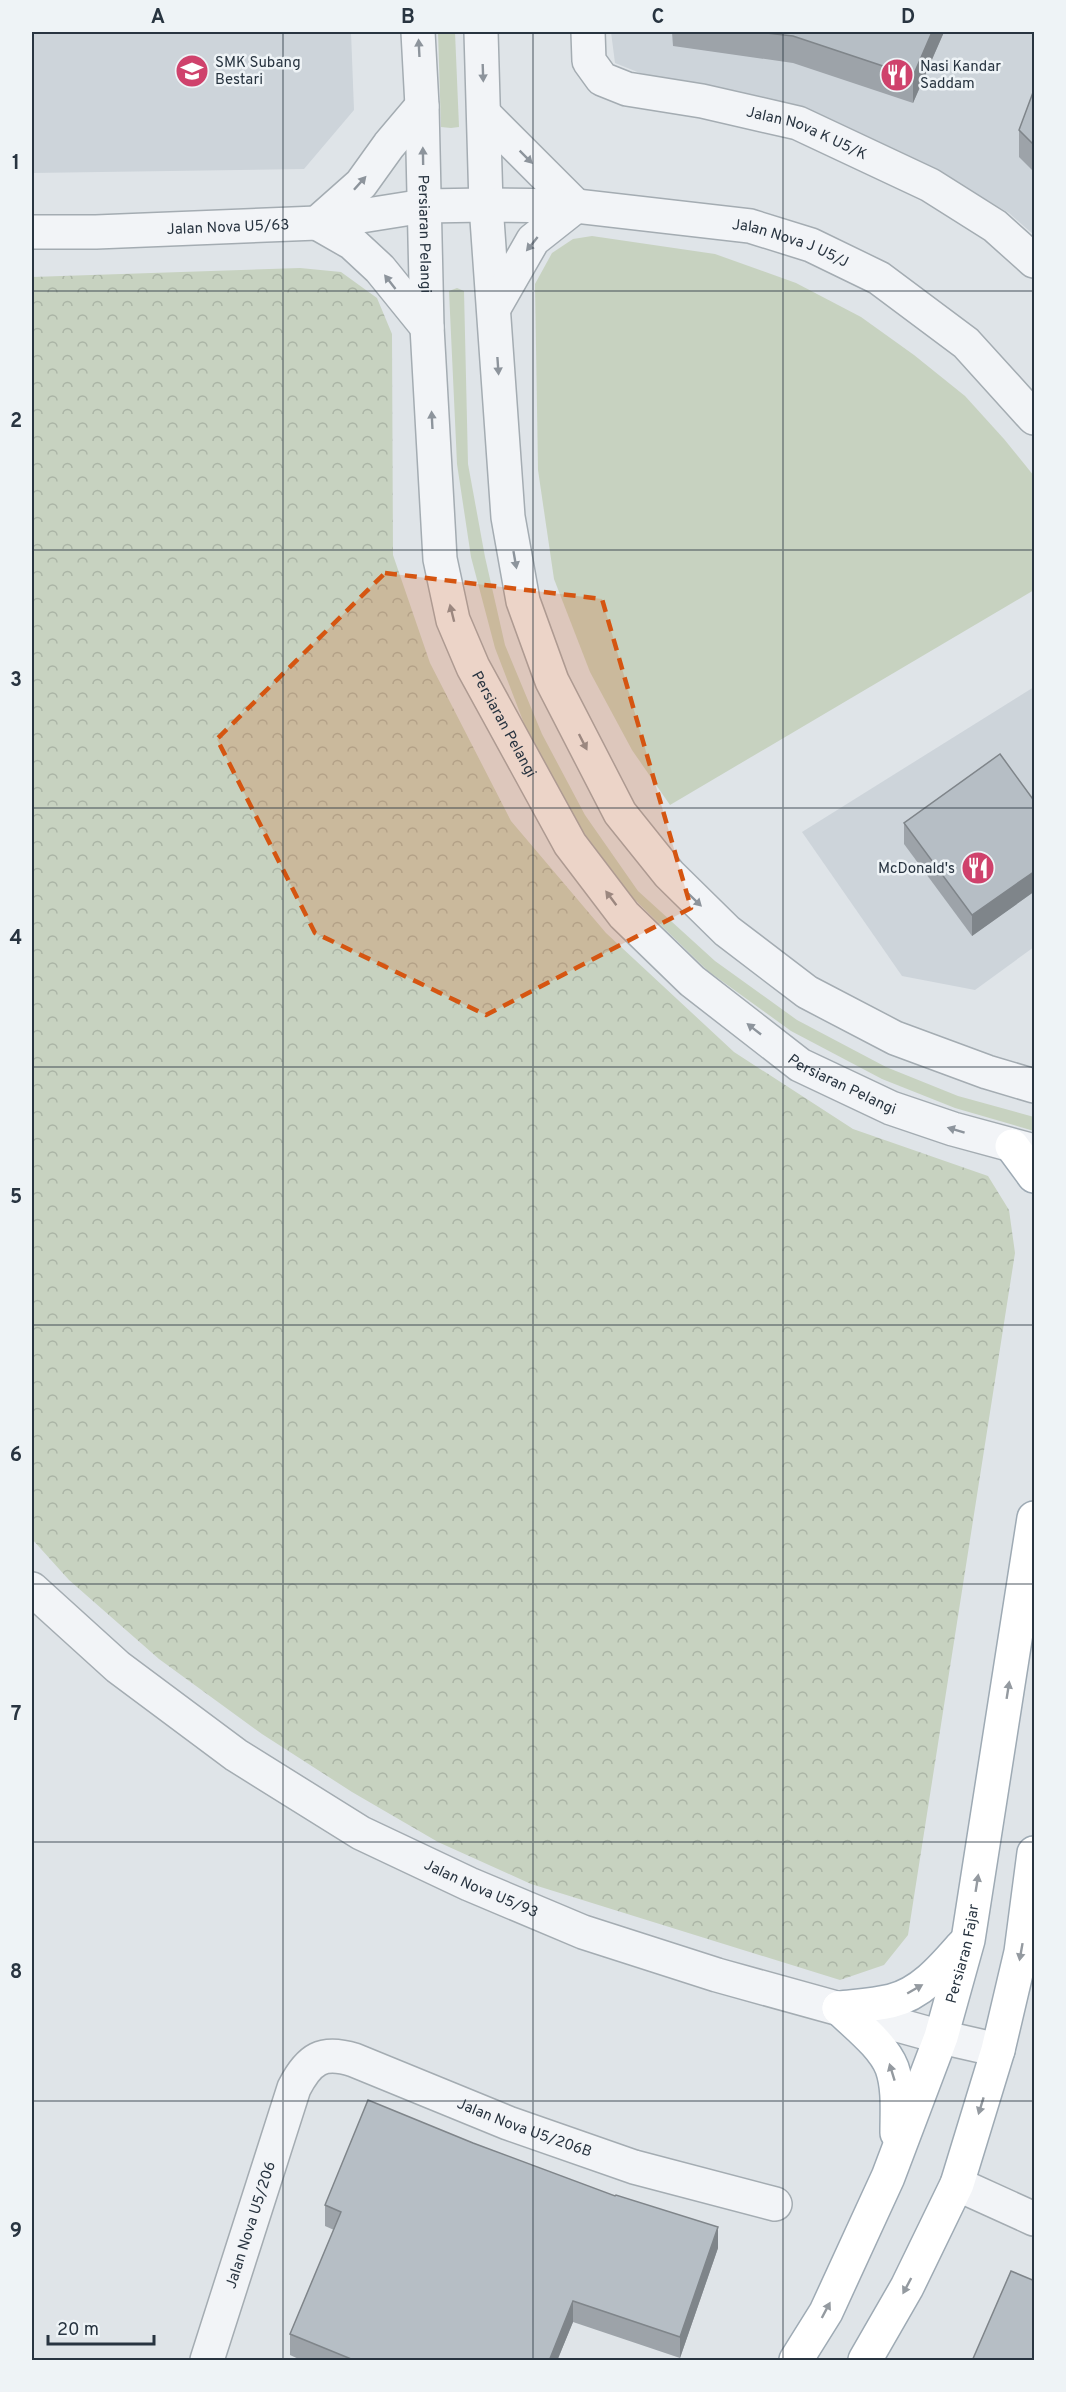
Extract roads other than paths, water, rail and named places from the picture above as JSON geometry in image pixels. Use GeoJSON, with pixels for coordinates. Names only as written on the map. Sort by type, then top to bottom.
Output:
{"type":"FeatureCollection","features":[{"type":"Feature","properties":{"kind":"main road"},"geometry":{"type":"LineString","coordinates":[[1023,1149],[1035,1176]]}},
{"type":"Feature","properties":{"kind":"main road","name":"Persiaran Fajar"},"geometry":{"type":"LineString","coordinates":[[796,2361],[826,2312],[898,2151],[941,2037],[968,1940],[1035,1518]]}},
{"type":"Feature","properties":{"kind":"main road"},"geometry":{"type":"LineString","coordinates":[[865,2361],[907,2287],[957,2184],[999,2050],[1021,1952],[1035,1853]]}},
{"type":"Feature","properties":{"kind":"main road"},"geometry":{"type":"LineString","coordinates":[[840,2008],[892,2001],[912,1991],[935,1977],[968,1940]]}},
{"type":"Feature","properties":{"kind":"main road"},"geometry":{"type":"LineString","coordinates":[[840,2008],[882,2051],[892,2067],[896,2087],[898,2151]]}},
{"type":"Feature","properties":{"kind":"street","name":"Persiaran Pelangi"},"geometry":{"type":"LineString","coordinates":[[418,32],[427,327],[440,559],[453,620],[473,667],[570,844],[624,915],[692,981],[800,1065],[891,1108],[953,1130],[1023,1149]]}},
{"type":"Feature","properties":{"kind":"street"},"geometry":{"type":"LineString","coordinates":[[481,32],[486,205],[508,517],[523,601],[552,681],[620,813],[669,874],[710,915],[807,993],[895,1038],[987,1072],[1035,1086]]}},
{"type":"Feature","properties":{"kind":"street","name":"Jalan Nova K U5/K"},"geometry":{"type":"LineString","coordinates":[[588,32],[589,61],[602,79],[627,89],[702,101],[798,123],[930,185],[995,226],[1035,261]]}},
{"type":"Feature","properties":{"kind":"street"},"geometry":{"type":"LineString","coordinates":[[422,106],[361,184],[317,223],[352,243],[380,269],[427,327]]}},
{"type":"Feature","properties":{"kind":"street"},"geometry":{"type":"LineString","coordinates":[[485,115],[576,206],[533,240],[494,308]]}},
{"type":"Feature","properties":{"kind":"street","name":"Jalan Nova J U5/J"},"geometry":{"type":"LineString","coordinates":[[424,206],[576,206],[750,226],[811,245],[879,278],[966,343],[1035,418]]}},
{"type":"Feature","properties":{"kind":"street","name":"Jalan Nova U5/63"},"geometry":{"type":"LineString","coordinates":[[32,232],[96,232],[317,223],[424,206]]}},
{"type":"Feature","properties":{"kind":"street"},"geometry":{"type":"LineString","coordinates":[[987,1072],[1035,1063]]}},
{"type":"Feature","properties":{"kind":"street","name":"Jalan Nova U5/93"},"geometry":{"type":"LineString","coordinates":[[32,1589],[118,1667],[236,1755],[361,1833],[469,1884],[583,1932],[717,1975],[941,2037],[999,2050]]}},
{"type":"Feature","properties":{"kind":"street","name":"Jalan Nova U5/206B"},"geometry":{"type":"LineString","coordinates":[[294,2088],[304,2069],[320,2057],[337,2055],[508,2123],[634,2166],[775,2204]]}},
{"type":"Feature","properties":{"kind":"street","name":"Jalan Nova U5/206"},"geometry":{"type":"LineString","coordinates":[[207,2361],[294,2088]]}},
{"type":"Feature","properties":{"kind":"street"},"geometry":{"type":"LineString","coordinates":[[957,2184],[1035,2218]]}},
{"type":"Feature","properties":{"kind":"place","name":"SMK Subang Bestari"},"geometry":{"type":"Point","coordinates":[192,71]}},
{"type":"Feature","properties":{"kind":"place","name":"Nasi Kandar Saddam"},"geometry":{"type":"Point","coordinates":[897,75]}},
{"type":"Feature","properties":{"kind":"place","name":"McDonald's"},"geometry":{"type":"Point","coordinates":[978,868]}}]}
